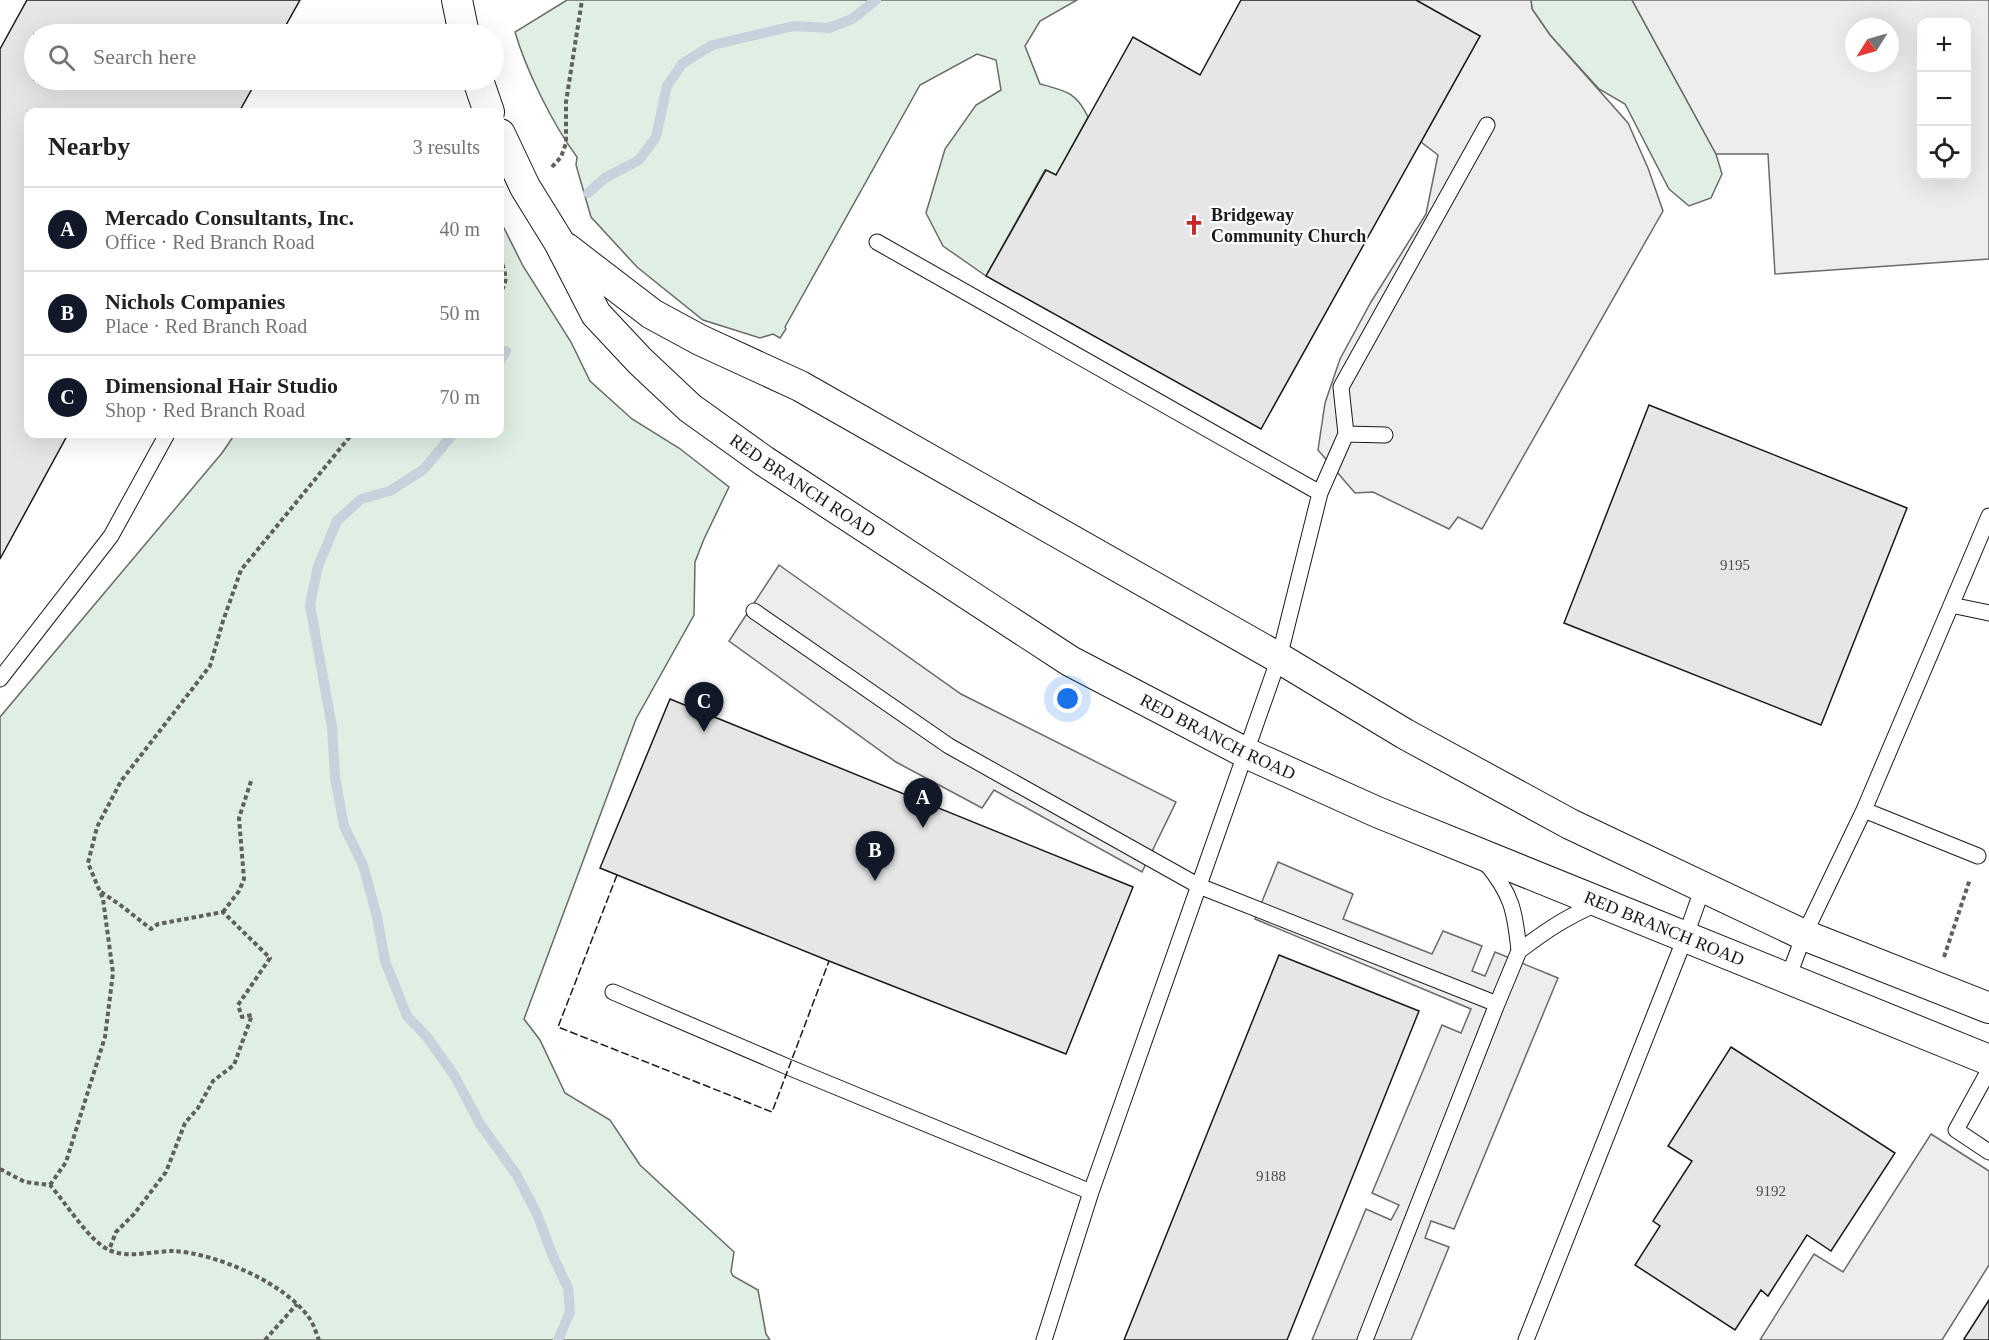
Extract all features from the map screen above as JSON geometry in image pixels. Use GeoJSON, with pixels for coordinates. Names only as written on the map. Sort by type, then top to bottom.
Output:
{"type":"FeatureCollection","features":[{"type":"Feature","properties":{"kind":"street"},"geometry":{"type":"LineString","coordinates":[[457,0],[462,24]]}},
{"type":"Feature","properties":{"kind":"street","name":"RED BRANCH ROAD"},"geometry":{"type":"LineString","coordinates":[[504,142],[525,187],[559,242],[596,314],[640,361],[690,408],[764,461],[1070,661],[1246,753],[1377,812],[1989,1060]]}},
{"type":"Feature","properties":{"kind":"street","name":"RED BRANCH ROAD"},"geometry":{"type":"LineString","coordinates":[[559,242],[652,314],[700,340],[800,386],[1279,658],[1405,734],[1570,824],[1804,935],[1989,1008]]}},
{"type":"Feature","properties":{"kind":"lane"},"geometry":{"type":"LineString","coordinates":[[1044,1340],[1091,1192],[1279,658],[1320,492],[1346,434],[1341,387],[1487,124]]}},
{"type":"Feature","properties":{"kind":"lane"},"geometry":{"type":"LineString","coordinates":[[877,242],[1320,492]]}},
{"type":"Feature","properties":{"kind":"lane"},"geometry":{"type":"LineString","coordinates":[[1346,434],[1385,435]]}},
{"type":"Feature","properties":{"kind":"lane"},"geometry":{"type":"LineString","coordinates":[[0,679],[111,536],[166,438]]}},
{"type":"Feature","properties":{"kind":"lane"},"geometry":{"type":"LineString","coordinates":[[1788,978],[1804,935],[1864,810],[1989,516]]}},
{"type":"Feature","properties":{"kind":"lane"},"geometry":{"type":"LineString","coordinates":[[1951,605],[1989,613]]}},
{"type":"Feature","properties":{"kind":"lane"},"geometry":{"type":"LineString","coordinates":[[754,611],[949,746],[1199,886],[1497,1004]]}},
{"type":"Feature","properties":{"kind":"lane"},"geometry":{"type":"LineString","coordinates":[[1864,810],[1978,856]]}},
{"type":"Feature","properties":{"kind":"lane"},"geometry":{"type":"LineString","coordinates":[[1365,1340],[1519,951],[1515,915],[1509,897],[1495,874],[1477,853]]}},
{"type":"Feature","properties":{"kind":"lane"},"geometry":{"type":"LineString","coordinates":[[1526,1340],[1703,887]]}},
{"type":"Feature","properties":{"kind":"lane"},"geometry":{"type":"LineString","coordinates":[[1519,951],[1548,928],[1572,914],[1599,903]]}},
{"type":"Feature","properties":{"kind":"lane"},"geometry":{"type":"LineString","coordinates":[[613,992],[1091,1192]]}},
{"type":"Feature","properties":{"kind":"lane"},"geometry":{"type":"LineString","coordinates":[[1989,1070],[1956,1131],[1989,1152]]}},
{"type":"Feature","properties":{"kind":"path"},"geometry":{"type":"LineString","coordinates":[[525,187],[552,167],[561,157],[566,143],[566,102],[582,0]]}},
{"type":"Feature","properties":{"kind":"path"},"geometry":{"type":"LineString","coordinates":[[504,268],[507,276],[504,284]]}},
{"type":"Feature","properties":{"kind":"path"},"geometry":{"type":"LineString","coordinates":[[50,1185],[66,1162],[105,1037],[113,973],[103,899],[88,863],[98,827],[121,781],[210,666],[241,570],[349,438]]}},
{"type":"Feature","properties":{"kind":"path"},"geometry":{"type":"LineString","coordinates":[[100,891],[151,929],[158,924],[223,912],[239,891],[244,879],[238,818],[252,778]]}},
{"type":"Feature","properties":{"kind":"path"},"geometry":{"type":"LineString","coordinates":[[1941,964],[1978,856]]}},
{"type":"Feature","properties":{"kind":"path"},"geometry":{"type":"LineString","coordinates":[[109,1250],[116,1232],[134,1214],[166,1172],[185,1123],[198,1108],[213,1081],[234,1065],[252,1015],[242,1017],[238,1005],[270,958],[223,912]]}},
{"type":"Feature","properties":{"kind":"path"},"geometry":{"type":"LineString","coordinates":[[0,1169],[26,1182],[50,1185],[91,1236],[109,1250],[133,1254],[193,1252],[228,1264],[274,1285],[297,1304],[310,1320],[319,1340]]}},
{"type":"Feature","properties":{"kind":"path"},"geometry":{"type":"LineString","coordinates":[[265,1340],[297,1304]]}},
{"type":"Feature","properties":{"kind":"green space"},"geometry":{"type":"Polygon","coordinates":[[[567,0],[1077,0],[1040,21],[1025,46],[1040,84],[1074,97],[1088,117],[1056,175],[1045,170],[986,276],[943,246],[926,213],[945,149],[976,105],[1001,90],[996,60],[977,54],[920,85],[785,327],[786,329],[780,338],[773,334],[760,338],[703,320],[637,267],[591,217],[576,165],[577,157],[541,97],[515,32],[567,0]]]}},
{"type":"Feature","properties":{"kind":"green space"},"geometry":{"type":"Polygon","coordinates":[[[1531,0],[1632,0],[1716,154],[1722,174],[1711,198],[1689,206],[1669,189],[1625,104],[1599,89],[1550,35],[1532,9],[1531,0]]]}},
{"type":"Feature","properties":{"kind":"green space"},"geometry":{"type":"Polygon","coordinates":[[[504,228],[523,266],[571,342],[590,381],[632,419],[679,448],[729,487],[695,562],[694,615],[636,719],[524,1019],[540,1040],[565,1093],[610,1120],[640,1165],[734,1252],[731,1272],[733,1276],[758,1290],[766,1334],[770,1340],[0,1340],[0,717],[232,438],[504,438],[504,228]]]}},
{"type":"Feature","properties":{"kind":"shaded area"},"geometry":{"type":"Polygon","coordinates":[[[1416,0],[1531,0],[1532,9],[1550,35],[1628,123],[1648,168],[1663,211],[1482,529],[1458,517],[1449,529],[1373,492],[1355,493],[1318,450],[1325,403],[1340,359],[1371,302],[1426,214],[1438,155],[1421,142],[1480,36],[1416,0]]]}},
{"type":"Feature","properties":{"kind":"shaded area"},"geometry":{"type":"Polygon","coordinates":[[[1632,0],[1989,0],[1989,259],[1775,274],[1768,154],[1716,154],[1632,0]]]}},
{"type":"Feature","properties":{"kind":"shaded area"},"geometry":{"type":"Polygon","coordinates":[[[779,565],[961,694],[1176,802],[1142,872],[994,790],[982,808],[896,762],[729,641],[779,565]]]}},
{"type":"Feature","properties":{"kind":"shaded area"},"geometry":{"type":"Polygon","coordinates":[[[1278,862],[1353,894],[1343,919],[1432,954],[1443,931],[1482,946],[1472,971],[1485,976],[1495,952],[1558,978],[1454,1229],[1431,1221],[1425,1238],[1449,1247],[1411,1340],[1312,1340],[1366,1209],[1391,1220],[1399,1205],[1372,1193],[1442,1025],[1461,1033],[1471,1009],[1255,919],[1278,862]]]}},
{"type":"Feature","properties":{"kind":"shaded area"},"geometry":{"type":"Polygon","coordinates":[[[1931,1134],[1989,1171],[1989,1265],[1942,1340],[1760,1340],[1814,1254],[1843,1272],[1931,1134]]]}},
{"type":"Feature","properties":{"kind":"building"},"geometry":{"type":"Polygon","coordinates":[[[27,0],[300,0],[287,24],[24,24],[24,90],[251,90],[241,108],[24,108],[24,438],[66,438],[0,559],[0,49],[27,0]]]}},
{"type":"Feature","properties":{"kind":"building","name":"Bridgeway Community Church"},"geometry":{"type":"Polygon","coordinates":[[[1241,0],[1416,0],[1480,36],[1261,429],[986,276],[1046,170],[1056,175],[1133,37],[1200,75],[1241,0]]]}},
{"type":"Feature","properties":{"kind":"building"},"geometry":{"type":"Polygon","coordinates":[[[1649,405],[1907,508],[1821,725],[1564,623],[1649,405]]]}},
{"type":"Feature","properties":{"kind":"building"},"geometry":{"type":"Polygon","coordinates":[[[670,699],[1133,887],[1066,1054],[600,868],[670,699]]]}},
{"type":"Feature","properties":{"kind":"building"},"geometry":{"type":"Polygon","coordinates":[[[1279,955],[1419,1011],[1287,1340],[1124,1340],[1279,955]]]}},
{"type":"Feature","properties":{"kind":"building"},"geometry":{"type":"Polygon","coordinates":[[[1731,1047],[1895,1153],[1831,1251],[1807,1235],[1768,1296],[1761,1290],[1735,1330],[1635,1265],[1660,1226],[1653,1221],[1692,1161],[1668,1146],[1731,1047]]]}},
{"type":"Feature","properties":{"kind":"building"},"geometry":{"type":"Polygon","coordinates":[[[1989,1300],[1989,1340],[1964,1339],[1989,1300]]]}},
{"type":"Feature","properties":{"kind":"waterway"},"geometry":{"type":"LineString","coordinates":[[588,193],[605,178],[639,160],[656,137],[667,86],[682,64],[712,45],[794,26],[829,28],[852,19],[876,0]]}},
{"type":"Feature","properties":{"kind":"waterway"},"geometry":{"type":"LineString","coordinates":[[450,438],[424,469],[390,491],[361,499],[337,521],[318,566],[310,605],[332,727],[335,777],[344,826],[363,865],[377,917],[385,961],[407,1016],[427,1037],[454,1075],[480,1124],[516,1174],[537,1214],[568,1288],[570,1312],[558,1340]]}},
{"type":"Feature","properties":{"kind":"fence"},"geometry":{"type":"LineString","coordinates":[[617,875],[558,1027],[772,1112],[829,961]]}},
{"type":"Feature","properties":{"kind":"place","name":"Bridgeway Community Church"},"geometry":{"type":"Point","coordinates":[1194,225]}},
{"type":"Feature","properties":{"kind":"place","name":"Dimensional Hair Studio"},"geometry":{"type":"Point","coordinates":[704,732]}},
{"type":"Feature","properties":{"kind":"place","name":"Mercado Consultants, Inc."},"geometry":{"type":"Point","coordinates":[923,828]}},
{"type":"Feature","properties":{"kind":"place","name":"Nichols Companies"},"geometry":{"type":"Point","coordinates":[875,881]}}]}
